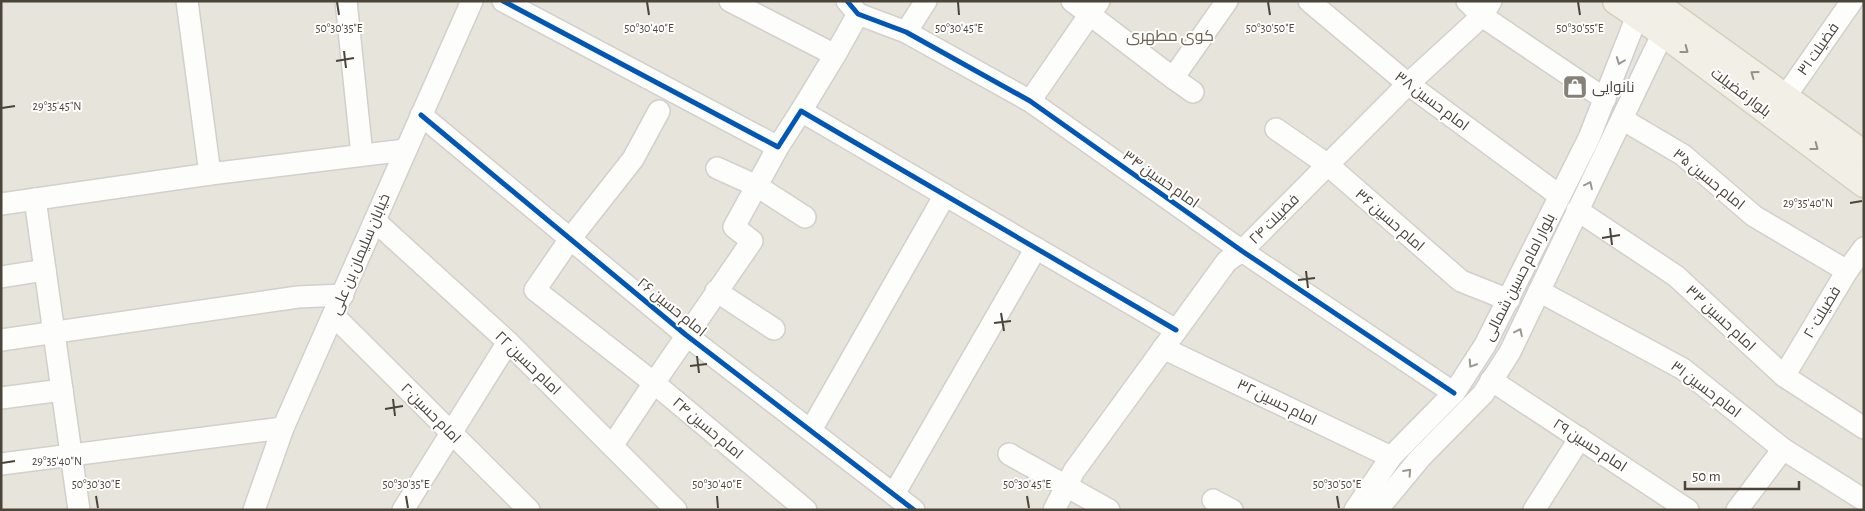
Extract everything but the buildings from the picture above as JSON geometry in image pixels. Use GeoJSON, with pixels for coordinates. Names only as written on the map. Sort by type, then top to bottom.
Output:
{"type":"FeatureCollection","features":[{"type":"Feature","properties":{"kind":"main road","name":"بلوار فضیلت"},"geometry":{"type":"LineString","coordinates":[[1616,1],[1656,11],[1785,97],[1864,154]]}},
{"type":"Feature","properties":{"kind":"main road","name":"بلوار فضیلت"},"geometry":{"type":"LineString","coordinates":[[1656,11],[1864,184]]}},
{"type":"Feature","properties":{"kind":"street"},"geometry":{"type":"LineString","coordinates":[[187,1],[210,174]]}},
{"type":"Feature","properties":{"kind":"street"},"geometry":{"type":"LineString","coordinates":[[346,1],[362,155]]}},
{"type":"Feature","properties":{"kind":"street","name":"خیابان سلیمان بن علی"},"geometry":{"type":"LineString","coordinates":[[254,510],[283,428],[472,1]]}},
{"type":"Feature","properties":{"kind":"street"},"geometry":{"type":"LineString","coordinates":[[503,1],[778,147]]}},
{"type":"Feature","properties":{"kind":"street"},"geometry":{"type":"LineString","coordinates":[[730,1],[835,55]]}},
{"type":"Feature","properties":{"kind":"street"},"geometry":{"type":"LineString","coordinates":[[906,32],[926,1]]}},
{"type":"Feature","properties":{"kind":"street"},"geometry":{"type":"LineString","coordinates":[[1072,1],[1095,8],[1173,78],[1193,92]]}},
{"type":"Feature","properties":{"kind":"street"},"geometry":{"type":"LineString","coordinates":[[1173,78],[1227,1]]}},
{"type":"Feature","properties":{"kind":"street","name":"امام حسین ۳۸"},"geometry":{"type":"LineString","coordinates":[[1309,1],[1408,84],[1560,196]]}},
{"type":"Feature","properties":{"kind":"street","name":"فضیلت ۳۱"},"geometry":{"type":"LineString","coordinates":[[1785,97],[1852,1]]}},
{"type":"Feature","properties":{"kind":"street"},"geometry":{"type":"LineString","coordinates":[[1480,6],[1605,99]]}},
{"type":"Feature","properties":{"kind":"street","name":"فضیلت ۲۴"},"geometry":{"type":"LineString","coordinates":[[1054,510],[1074,471],[1227,261],[1242,251],[1328,165],[1408,84],[1480,6]]}},
{"type":"Feature","properties":{"kind":"street"},"geometry":{"type":"LineString","coordinates":[[612,446],[716,291],[752,241],[734,227],[778,147],[835,55],[853,8]]}},
{"type":"Feature","properties":{"kind":"street","name":"امام حسین ۳۴"},"geometry":{"type":"LineString","coordinates":[[853,8],[906,32],[1030,101],[1242,251],[1454,393]]}},
{"type":"Feature","properties":{"kind":"street"},"geometry":{"type":"LineString","coordinates":[[1030,101],[1095,8]]}},
{"type":"Feature","properties":{"kind":"street","name":"بلوار امام حسین شمالی"},"geometry":{"type":"LineString","coordinates":[[1356,510],[1391,457],[1454,393],[1485,345],[1590,138],[1605,99],[1656,11]]}},
{"type":"Feature","properties":{"kind":"street","name":"بلوار امام حسین شمالی"},"geometry":{"type":"LineString","coordinates":[[1377,510],[1420,458],[1483,394],[1510,352],[1622,119],[1656,11]]}},
{"type":"Feature","properties":{"kind":"street"},"geometry":{"type":"LineString","coordinates":[[570,239],[633,159],[659,111]]}},
{"type":"Feature","properties":{"kind":"street"},"geometry":{"type":"LineString","coordinates":[[801,111],[1176,330]]}},
{"type":"Feature","properties":{"kind":"street","name":"امام حسین ۲۶"},"geometry":{"type":"LineString","coordinates":[[421,115],[686,335],[914,510]]}},
{"type":"Feature","properties":{"kind":"street","name":"امام حسین ۳۵"},"geometry":{"type":"LineString","coordinates":[[1622,119],[1683,155],[1754,216],[1847,271]]}},
{"type":"Feature","properties":{"kind":"street","name":"امام حسین ۳۶"},"geometry":{"type":"LineString","coordinates":[[1276,129],[1328,165],[1460,281],[1509,300]]}},
{"type":"Feature","properties":{"kind":"street"},"geometry":{"type":"LineString","coordinates":[[1,204],[210,174],[405,150]]}},
{"type":"Feature","properties":{"kind":"street"},"geometry":{"type":"LineString","coordinates":[[717,168],[757,186],[805,217]]}},
{"type":"Feature","properties":{"kind":"street"},"geometry":{"type":"LineString","coordinates":[[811,430],[945,195]]}},
{"type":"Feature","properties":{"kind":"street"},"geometry":{"type":"LineString","coordinates":[[35,199],[79,510]]}},
{"type":"Feature","properties":{"kind":"street","name":"امام حسین ۳۳"},"geometry":{"type":"LineString","coordinates":[[1577,210],[1676,276],[1784,376],[1864,428]]}},
{"type":"Feature","properties":{"kind":"street","name":"امام حسین ۲۲"},"geometry":{"type":"LineString","coordinates":[[375,221],[508,342],[676,510]]}},
{"type":"Feature","properties":{"kind":"street"},"geometry":{"type":"LineString","coordinates":[[1543,231],[1562,244]]}},
{"type":"Feature","properties":{"kind":"street","name":"امام حسین ۲۴"},"geometry":{"type":"LineString","coordinates":[[570,239],[535,290],[654,383],[806,510]]}},
{"type":"Feature","properties":{"kind":"street"},"geometry":{"type":"LineString","coordinates":[[894,494],[1036,248]]}},
{"type":"Feature","properties":{"kind":"street","name":"فضیلت ۲۰"},"geometry":{"type":"LineString","coordinates":[[1784,376],[1847,271],[1864,248]]}},
{"type":"Feature","properties":{"kind":"street"},"geometry":{"type":"LineString","coordinates":[[1,277],[45,270]]}},
{"type":"Feature","properties":{"kind":"street"},"geometry":{"type":"LineString","coordinates":[[716,291],[774,328]]}},
{"type":"Feature","properties":{"kind":"street","name":"امام حسین ۳۱"},"geometry":{"type":"LineString","coordinates":[[1539,291],[1683,369],[1783,449],[1864,500]]}},
{"type":"Feature","properties":{"kind":"street"},"geometry":{"type":"LineString","coordinates":[[1,340],[298,297],[343,295]]}},
{"type":"Feature","properties":{"kind":"street","name":"امام حسین۲۰"},"geometry":{"type":"LineString","coordinates":[[334,316],[529,510]]}},
{"type":"Feature","properties":{"kind":"street"},"geometry":{"type":"LineString","coordinates":[[403,510],[508,342]]}},
{"type":"Feature","properties":{"kind":"street","name":"امام حسین ۳۲"},"geometry":{"type":"LineString","coordinates":[[1163,348],[1391,457]]}},
{"type":"Feature","properties":{"kind":"street","name":"امام حسین ۲۹"},"geometry":{"type":"LineString","coordinates":[[1491,380],[1688,510]]}},
{"type":"Feature","properties":{"kind":"street"},"geometry":{"type":"LineString","coordinates":[[1,398],[62,390]]}},
{"type":"Feature","properties":{"kind":"street"},"geometry":{"type":"LineString","coordinates":[[1,464],[283,428]]}},
{"type":"Feature","properties":{"kind":"street"},"geometry":{"type":"LineString","coordinates":[[1534,510],[1580,438]]}},
{"type":"Feature","properties":{"kind":"street"},"geometry":{"type":"LineString","coordinates":[[1737,510],[1783,449]]}},
{"type":"Feature","properties":{"kind":"street"},"geometry":{"type":"LineString","coordinates":[[1009,454],[1109,510]]}},
{"type":"Feature","properties":{"kind":"street"},"geometry":{"type":"LineString","coordinates":[[1213,500],[1232,510]]}},
{"type":"Feature","properties":{"kind":"shaded area"},"geometry":{"type":"Polygon","coordinates":[[[1,1],[1864,1],[1864,510],[1,510],[1,1]]]}},
{"type":"Feature","properties":{"kind":"cycle path"},"geometry":{"type":"LineString","coordinates":[[503,1],[778,147],[801,111],[1176,330]]}},
{"type":"Feature","properties":{"kind":"cycle path"},"geometry":{"type":"LineString","coordinates":[[847,1],[858,14],[906,32],[1030,101],[1242,251],[1454,393]]}},
{"type":"Feature","properties":{"kind":"cycle path"},"geometry":{"type":"LineString","coordinates":[[421,115],[686,335],[914,510]]}},
{"type":"Feature","properties":{"kind":"place","name":"نانوایی"},"geometry":{"type":"Point","coordinates":[1575,87]}},
{"type":"Feature","properties":{"kind":"district","name":"کوی مطهری"},"geometry":{"type":"Point","coordinates":[1170,35]}}]}
